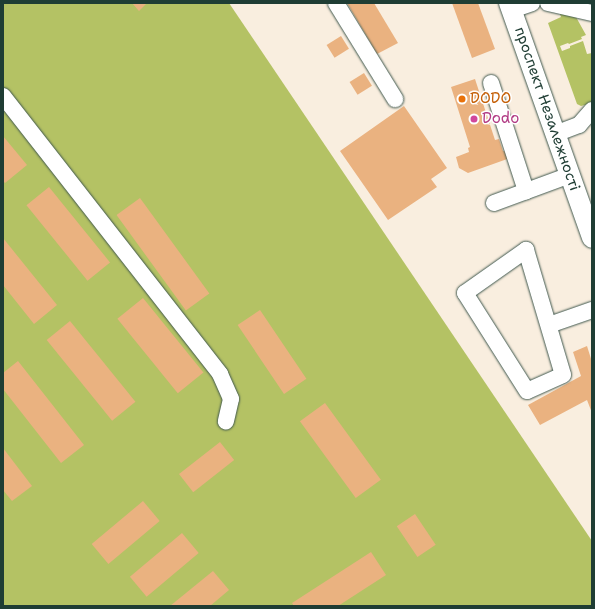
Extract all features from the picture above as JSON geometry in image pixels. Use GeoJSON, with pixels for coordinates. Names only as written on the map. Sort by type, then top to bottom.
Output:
{"type":"FeatureCollection","features":[{"type":"Feature","properties":{"kind":"main road","name":"проспект Незалежності"},"geometry":{"type":"LineString","coordinates":[[510,6],[592,238]]}},
{"type":"Feature","properties":{"kind":"street"},"geometry":{"type":"LineString","coordinates":[[336,3],[394,98]]}},
{"type":"Feature","properties":{"kind":"street"},"geometry":{"type":"LineString","coordinates":[[510,6],[532,3]]}},
{"type":"Feature","properties":{"kind":"street"},"geometry":{"type":"LineString","coordinates":[[556,4],[592,14]]}},
{"type":"Feature","properties":{"kind":"street"},"geometry":{"type":"LineString","coordinates":[[491,82],[526,191]]}},
{"type":"Feature","properties":{"kind":"street"},"geometry":{"type":"LineString","coordinates":[[3,96],[220,374],[231,399],[226,421]]}},
{"type":"Feature","properties":{"kind":"street"},"geometry":{"type":"LineString","coordinates":[[555,134],[585,126],[592,110]]}},
{"type":"Feature","properties":{"kind":"street"},"geometry":{"type":"LineString","coordinates":[[494,203],[570,175]]}},
{"type":"Feature","properties":{"kind":"street"},"geometry":{"type":"LineString","coordinates":[[526,250],[549,325],[563,375],[528,391],[466,293],[526,250]]}},
{"type":"Feature","properties":{"kind":"street"},"geometry":{"type":"LineString","coordinates":[[549,325],[592,310]]}},
{"type":"Feature","properties":{"kind":"green space"},"geometry":{"type":"Polygon","coordinates":[[[3,3],[229,3],[592,541],[592,606],[3,606],[3,3]]]}},
{"type":"Feature","properties":{"kind":"green space"},"geometry":{"type":"Polygon","coordinates":[[[566,13],[576,17],[586,35],[581,37],[582,39],[560,46],[562,51],[583,41],[587,54],[592,53],[592,103],[581,106],[577,104],[548,23],[561,17],[560,14],[566,13]]]}},
{"type":"Feature","properties":{"kind":"building"},"geometry":{"type":"Polygon","coordinates":[[[132,3],[147,3],[139,11],[132,3]]]}},
{"type":"Feature","properties":{"kind":"building"},"geometry":{"type":"Polygon","coordinates":[[[347,3],[374,3],[398,43],[377,54],[347,3]]]}},
{"type":"Feature","properties":{"kind":"building"},"geometry":{"type":"Polygon","coordinates":[[[452,3],[478,3],[495,49],[472,58],[452,3]]]}},
{"type":"Feature","properties":{"kind":"building"},"geometry":{"type":"Polygon","coordinates":[[[341,36],[349,49],[335,58],[327,45],[341,36]]]}},
{"type":"Feature","properties":{"kind":"building"},"geometry":{"type":"Polygon","coordinates":[[[364,73],[372,86],[358,95],[350,82],[364,73]]]}},
{"type":"Feature","properties":{"kind":"building","name":"Dodo"},"geometry":{"type":"Polygon","coordinates":[[[475,79],[495,140],[499,139],[503,151],[511,152],[513,157],[468,173],[459,168],[456,157],[469,152],[468,148],[470,147],[451,87],[475,79]]]}},
{"type":"Feature","properties":{"kind":"building"},"geometry":{"type":"Polygon","coordinates":[[[404,106],[447,168],[431,179],[437,187],[388,220],[340,151],[404,106]]]}},
{"type":"Feature","properties":{"kind":"building"},"geometry":{"type":"Polygon","coordinates":[[[3,136],[27,165],[5,183],[3,181],[3,136]]]}},
{"type":"Feature","properties":{"kind":"building"},"geometry":{"type":"Polygon","coordinates":[[[49,187],[110,262],[88,281],[26,205],[49,187]]]}},
{"type":"Feature","properties":{"kind":"building"},"geometry":{"type":"Polygon","coordinates":[[[140,198],[209,293],[186,311],[117,215],[140,198]]]}},
{"type":"Feature","properties":{"kind":"building"},"geometry":{"type":"Polygon","coordinates":[[[3,238],[57,305],[34,324],[3,285],[3,238]]]}},
{"type":"Feature","properties":{"kind":"building"},"geometry":{"type":"Polygon","coordinates":[[[143,298],[203,373],[178,393],[117,319],[143,298]]]}},
{"type":"Feature","properties":{"kind":"building"},"geometry":{"type":"Polygon","coordinates":[[[260,310],[306,379],[284,394],[238,325],[260,310]]]}},
{"type":"Feature","properties":{"kind":"building"},"geometry":{"type":"Polygon","coordinates":[[[70,321],[135,402],[112,421],[47,340],[70,321]]]}},
{"type":"Feature","properties":{"kind":"building"},"geometry":{"type":"Polygon","coordinates":[[[587,346],[592,362],[592,413],[587,400],[540,425],[528,405],[581,376],[573,352],[587,346]]]}},
{"type":"Feature","properties":{"kind":"building"},"geometry":{"type":"Polygon","coordinates":[[[18,361],[84,445],[61,463],[3,389],[3,373],[18,361]]]}},
{"type":"Feature","properties":{"kind":"building"},"geometry":{"type":"Polygon","coordinates":[[[325,403],[381,480],[356,498],[300,421],[325,403]]]}},
{"type":"Feature","properties":{"kind":"building"},"geometry":{"type":"Polygon","coordinates":[[[220,442],[234,460],[193,492],[179,474],[220,442]]]}},
{"type":"Feature","properties":{"kind":"building"},"geometry":{"type":"Polygon","coordinates":[[[3,448],[32,486],[12,501],[3,490],[3,448]]]}},
{"type":"Feature","properties":{"kind":"building"},"geometry":{"type":"Polygon","coordinates":[[[143,501],[160,521],[108,564],[92,544],[143,501]]]}},
{"type":"Feature","properties":{"kind":"building"},"geometry":{"type":"Polygon","coordinates":[[[415,514],[436,545],[417,557],[397,526],[415,514]]]}},
{"type":"Feature","properties":{"kind":"building"},"geometry":{"type":"Polygon","coordinates":[[[182,533],[199,553],[147,597],[130,577],[182,533]]]}},
{"type":"Feature","properties":{"kind":"building"},"geometry":{"type":"Polygon","coordinates":[[[371,552],[386,575],[338,606],[294,606],[292,603],[371,552]]]}},
{"type":"Feature","properties":{"kind":"building"},"geometry":{"type":"Polygon","coordinates":[[[213,571],[229,590],[210,606],[170,606],[213,571]]]}},
{"type":"Feature","properties":{"kind":"place","name":"DODO"},"geometry":{"type":"Point","coordinates":[462,99]}},
{"type":"Feature","properties":{"kind":"place","name":"Dodo"},"geometry":{"type":"Point","coordinates":[474,119]}}]}
